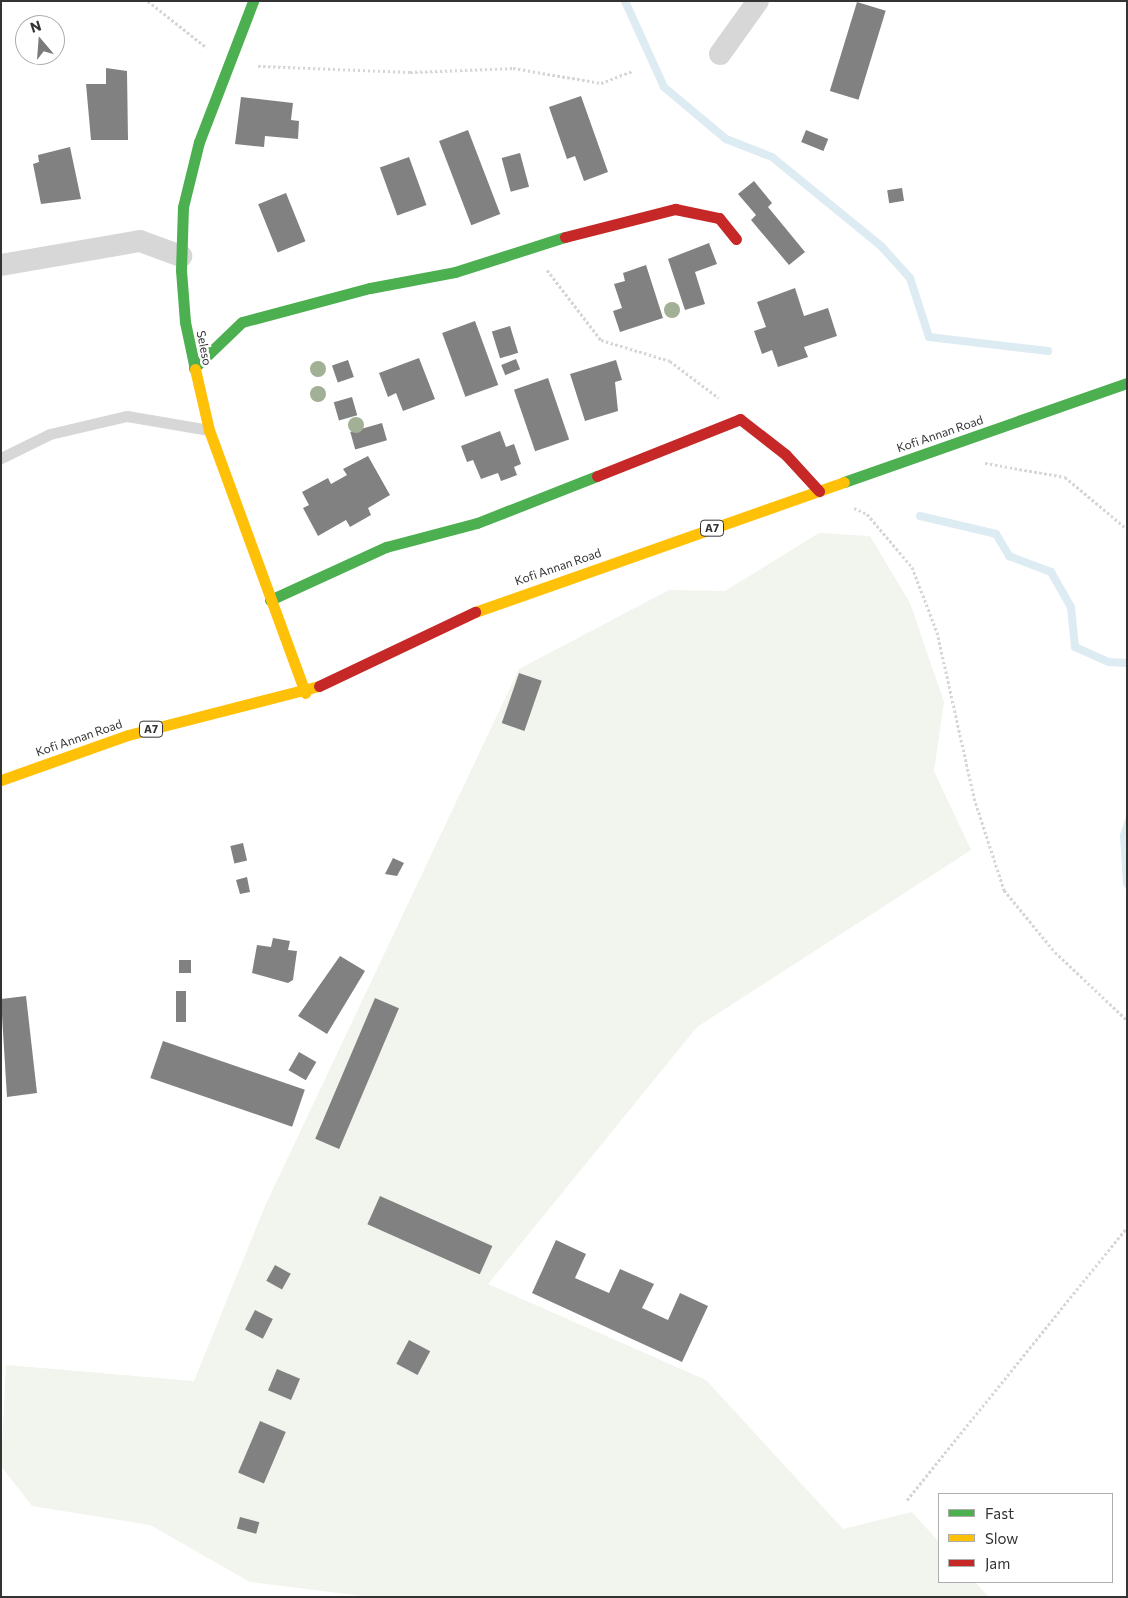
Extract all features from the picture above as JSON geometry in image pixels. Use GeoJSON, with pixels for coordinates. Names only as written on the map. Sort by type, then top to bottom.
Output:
{"type":"FeatureCollection","features":[{"type":"Feature","properties":{"kind":"main road","name":"Seleso"},"geometry":{"type":"LineString","coordinates":[[254,1],[199,142],[184,207],[181,256],[185,322],[209,430],[305,693]]}},
{"type":"Feature","properties":{"kind":"main road"},"geometry":{"type":"LineString","coordinates":[[194,368],[242,322],[533,249],[613,221],[675,209],[719,218],[736,239]]}},
{"type":"Feature","properties":{"kind":"main road","name":"Kofi Annan Road"},"geometry":{"type":"LineString","coordinates":[[1,780],[128,735],[305,693],[483,608],[1127,383]]}},
{"type":"Feature","properties":{"kind":"main road"},"geometry":{"type":"LineString","coordinates":[[270,600],[386,547],[477,523],[740,419],[786,455],[818,491]]}},
{"type":"Feature","properties":{"kind":"street"},"geometry":{"type":"LineString","coordinates":[[720,54],[758,1]]}},
{"type":"Feature","properties":{"kind":"street"},"geometry":{"type":"LineString","coordinates":[[1,265],[140,241],[181,256]]}},
{"type":"Feature","properties":{"kind":"lane"},"geometry":{"type":"LineString","coordinates":[[1,458],[50,434],[127,416],[209,430]]}},
{"type":"Feature","properties":{"kind":"path"},"geometry":{"type":"LineString","coordinates":[[148,1],[229,65],[410,72],[512,68],[601,83],[633,71]]}},
{"type":"Feature","properties":{"kind":"path"},"geometry":{"type":"LineString","coordinates":[[533,249],[601,340],[670,361],[740,419]]}},
{"type":"Feature","properties":{"kind":"path"},"geometry":{"type":"LineString","coordinates":[[982,463],[1066,477],[1127,529]]}},
{"type":"Feature","properties":{"kind":"path"},"geometry":{"type":"LineString","coordinates":[[818,491],[867,514],[912,567],[937,632],[974,798],[1004,890],[1055,952],[1127,1020]]}},
{"type":"Feature","properties":{"kind":"path"},"geometry":{"type":"LineString","coordinates":[[907,1500],[1127,1227]]}},
{"type":"Feature","properties":{"kind":"shaded area"},"geometry":{"type":"Polygon","coordinates":[[[819,533],[870,536],[910,603],[944,702],[934,771],[971,850],[697,1027],[488,1284],[706,1380],[843,1529],[912,1512],[938,1541],[938,1583],[976,1583],[989,1597],[370,1597],[250,1582],[150,1525],[32,1506],[1,1466],[6,1365],[194,1381],[265,1206],[519,669],[669,590],[725,591],[819,533]]]}},
{"type":"Feature","properties":{"kind":"shaded area"},"geometry":{"type":"Polygon","coordinates":[[[1127,813],[1127,890],[1123,885],[1120,835],[1127,813]]]}},
{"type":"Feature","properties":{"kind":"building"},"geometry":{"type":"Polygon","coordinates":[[[857,2],[886,11],[858,100],[830,91],[857,2]]]}},
{"type":"Feature","properties":{"kind":"building"},"geometry":{"type":"Polygon","coordinates":[[[106,68],[127,71],[128,140],[91,140],[86,84],[106,84],[106,68]]]}},
{"type":"Feature","properties":{"kind":"building"},"geometry":{"type":"Polygon","coordinates":[[[581,96],[608,172],[584,181],[575,156],[567,159],[549,107],[581,96]]]}},
{"type":"Feature","properties":{"kind":"building"},"geometry":{"type":"Polygon","coordinates":[[[241,97],[293,103],[291,120],[299,121],[298,139],[265,136],[264,147],[235,144],[241,97]]]}},
{"type":"Feature","properties":{"kind":"building"},"geometry":{"type":"Polygon","coordinates":[[[468,130],[500,214],[471,225],[439,141],[468,130]]]}},
{"type":"Feature","properties":{"kind":"building"},"geometry":{"type":"Polygon","coordinates":[[[806,130],[828,139],[823,151],[801,142],[806,130]]]}},
{"type":"Feature","properties":{"kind":"building"},"geometry":{"type":"Polygon","coordinates":[[[70,147],[81,199],[41,204],[33,164],[39,162],[38,155],[70,147]]]}},
{"type":"Feature","properties":{"kind":"building"},"geometry":{"type":"Polygon","coordinates":[[[520,153],[529,187],[511,192],[502,158],[520,153]]]}},
{"type":"Feature","properties":{"kind":"building"},"geometry":{"type":"Polygon","coordinates":[[[409,157],[426,205],[397,216],[380,168],[409,157]]]}},
{"type":"Feature","properties":{"kind":"building"},"geometry":{"type":"Polygon","coordinates":[[[754,181],[772,203],[768,207],[805,252],[789,265],[751,220],[756,215],[738,194],[754,181]]]}},
{"type":"Feature","properties":{"kind":"building"},"geometry":{"type":"Polygon","coordinates":[[[902,188],[904,201],[889,203],[887,190],[902,188]]]}},
{"type":"Feature","properties":{"kind":"building"},"geometry":{"type":"Polygon","coordinates":[[[286,193],[305,241],[278,252],[258,204],[286,193]]]}},
{"type":"Feature","properties":{"kind":"building"},"geometry":{"type":"Polygon","coordinates":[[[709,243],[717,264],[695,272],[705,304],[685,310],[668,259],[709,243]]]}},
{"type":"Feature","properties":{"kind":"building"},"geometry":{"type":"Polygon","coordinates":[[[646,265],[663,318],[620,332],[613,311],[622,308],[614,284],[625,281],[623,273],[646,265]]]}},
{"type":"Feature","properties":{"kind":"building"},"geometry":{"type":"Polygon","coordinates":[[[795,288],[804,316],[828,308],[837,336],[804,347],[808,357],[778,367],[772,350],[762,354],[754,331],[766,327],[757,302],[795,288]]]}},
{"type":"Feature","properties":{"kind":"building"},"geometry":{"type":"Polygon","coordinates":[[[475,321],[498,385],[465,397],[442,333],[475,321]]]}},
{"type":"Feature","properties":{"kind":"building"},"geometry":{"type":"Polygon","coordinates":[[[510,326],[518,353],[500,358],[492,332],[510,326]]]}},
{"type":"Feature","properties":{"kind":"building"},"geometry":{"type":"Polygon","coordinates":[[[419,358],[435,399],[403,411],[396,393],[388,397],[379,373],[419,358]]]}},
{"type":"Feature","properties":{"kind":"building"},"geometry":{"type":"Polygon","coordinates":[[[516,359],[520,369],[505,375],[501,365],[516,359]]]}},
{"type":"Feature","properties":{"kind":"building"},"geometry":{"type":"Polygon","coordinates":[[[348,360],[354,377],[338,383],[332,366],[348,360]]]}},
{"type":"Feature","properties":{"kind":"building"},"geometry":{"type":"Polygon","coordinates":[[[616,360],[622,380],[615,382],[618,411],[585,421],[570,374],[616,360]]]}},
{"type":"Feature","properties":{"kind":"building"},"geometry":{"type":"Polygon","coordinates":[[[548,378],[569,439],[535,451],[514,390],[548,378]]]}},
{"type":"Feature","properties":{"kind":"building"},"geometry":{"type":"Polygon","coordinates":[[[352,397],[357,415],[339,421],[334,402],[352,397]]]}},
{"type":"Feature","properties":{"kind":"building"},"geometry":{"type":"Polygon","coordinates":[[[382,423],[387,440],[355,449],[350,432],[382,423]]]}},
{"type":"Feature","properties":{"kind":"building"},"geometry":{"type":"Polygon","coordinates":[[[500,431],[506,447],[514,444],[521,464],[514,467],[517,475],[501,481],[498,473],[481,479],[473,460],[467,462],[461,446],[500,431]]]}},
{"type":"Feature","properties":{"kind":"building"},"geometry":{"type":"Polygon","coordinates":[[[368,456],[390,495],[368,508],[371,515],[350,527],[346,520],[318,536],[303,508],[309,505],[302,492],[328,478],[331,484],[347,475],[343,469],[368,456]]]}},
{"type":"Feature","properties":{"kind":"building"},"geometry":{"type":"Polygon","coordinates":[[[519,673],[542,681],[524,731],[502,723],[519,673]]]}},
{"type":"Feature","properties":{"kind":"building"},"geometry":{"type":"Polygon","coordinates":[[[243,843],[247,861],[234,863],[230,846],[243,843]]]}},
{"type":"Feature","properties":{"kind":"building"},"geometry":{"type":"Polygon","coordinates":[[[393,858],[404,863],[397,876],[385,874],[393,858]]]}},
{"type":"Feature","properties":{"kind":"building"},"geometry":{"type":"Polygon","coordinates":[[[247,877],[250,892],[240,894],[236,880],[247,877]]]}},
{"type":"Feature","properties":{"kind":"building"},"geometry":{"type":"Polygon","coordinates":[[[273,938],[290,941],[288,950],[297,951],[293,980],[288,983],[252,973],[257,945],[271,947],[273,938]]]}},
{"type":"Feature","properties":{"kind":"building"},"geometry":{"type":"Polygon","coordinates":[[[340,956],[365,971],[327,1034],[298,1016],[340,956]]]}},
{"type":"Feature","properties":{"kind":"building"},"geometry":{"type":"Polygon","coordinates":[[[179,960],[191,960],[191,973],[179,973],[179,960]]]}},
{"type":"Feature","properties":{"kind":"building"},"geometry":{"type":"Polygon","coordinates":[[[176,991],[186,991],[186,1022],[176,1022],[176,991]]]}},
{"type":"Feature","properties":{"kind":"building"},"geometry":{"type":"Polygon","coordinates":[[[26,996],[37,1093],[7,1097],[1,999],[26,996]]]}},
{"type":"Feature","properties":{"kind":"building"},"geometry":{"type":"Polygon","coordinates":[[[375,998],[399,1008],[339,1149],[315,1139],[375,998]]]}},
{"type":"Feature","properties":{"kind":"building"},"geometry":{"type":"Polygon","coordinates":[[[163,1041],[305,1090],[292,1127],[150,1078],[163,1041]]]}},
{"type":"Feature","properties":{"kind":"building"},"geometry":{"type":"Polygon","coordinates":[[[299,1052],[316,1062],[306,1080],[288,1070],[299,1052]]]}},
{"type":"Feature","properties":{"kind":"building"},"geometry":{"type":"Polygon","coordinates":[[[380,1196],[492,1246],[480,1274],[367,1224],[380,1196]]]}},
{"type":"Feature","properties":{"kind":"building"},"geometry":{"type":"Polygon","coordinates":[[[556,1240],[586,1254],[575,1278],[609,1293],[620,1269],[654,1284],[642,1308],[668,1320],[680,1293],[708,1306],[682,1362],[532,1293],[556,1240]]]}},
{"type":"Feature","properties":{"kind":"building"},"geometry":{"type":"Polygon","coordinates":[[[275,1265],[291,1274],[282,1289],[266,1281],[275,1265]]]}},
{"type":"Feature","properties":{"kind":"building"},"geometry":{"type":"Polygon","coordinates":[[[255,1310],[273,1319],[263,1339],[245,1330],[255,1310]]]}},
{"type":"Feature","properties":{"kind":"building"},"geometry":{"type":"Polygon","coordinates":[[[409,1340],[430,1351],[418,1375],[396,1364],[409,1340]]]}},
{"type":"Feature","properties":{"kind":"building"},"geometry":{"type":"Polygon","coordinates":[[[277,1369],[300,1379],[291,1400],[268,1390],[277,1369]]]}},
{"type":"Feature","properties":{"kind":"building"},"geometry":{"type":"Polygon","coordinates":[[[260,1421],[286,1432],[264,1483],[238,1473],[260,1421]]]}},
{"type":"Feature","properties":{"kind":"building"},"geometry":{"type":"Polygon","coordinates":[[[240,1517],[259,1522],[256,1534],[237,1529],[240,1517]]]}},
{"type":"Feature","properties":{"kind":"waterway"},"geometry":{"type":"LineString","coordinates":[[625,1],[664,87],[726,139],[772,157],[881,246],[910,278],[929,337],[1048,351]]}},
{"type":"Feature","properties":{"kind":"waterway"},"geometry":{"type":"LineString","coordinates":[[920,516],[996,534],[1009,556],[1051,572],[1071,607],[1075,647],[1109,662],[1127,663]]}},
{"type":"Feature","properties":{"kind":"traffic: fast"},"geometry":{"type":"LineString","coordinates":[[195,369],[185,322],[181,270],[183,207],[199,142],[253,1]]}},
{"type":"Feature","properties":{"kind":"traffic: fast"},"geometry":{"type":"LineString","coordinates":[[194,368],[242,322],[370,288],[455,272],[565,237]]}},
{"type":"Feature","properties":{"kind":"traffic: fast"},"geometry":{"type":"LineString","coordinates":[[844,482],[1127,383]]}},
{"type":"Feature","properties":{"kind":"traffic: fast"},"geometry":{"type":"LineString","coordinates":[[270,600],[386,547],[477,523],[597,476]]}},
{"type":"Feature","properties":{"kind":"traffic: slow"},"geometry":{"type":"LineString","coordinates":[[195,369],[209,430],[305,693]]}},
{"type":"Feature","properties":{"kind":"traffic: slow"},"geometry":{"type":"LineString","coordinates":[[475,612],[844,482]]}},
{"type":"Feature","properties":{"kind":"traffic: slow"},"geometry":{"type":"LineString","coordinates":[[1,780],[128,735],[319,686]]}},
{"type":"Feature","properties":{"kind":"traffic: jam"},"geometry":{"type":"LineString","coordinates":[[565,237],[675,209],[719,218],[736,239]]}},
{"type":"Feature","properties":{"kind":"traffic: jam"},"geometry":{"type":"LineString","coordinates":[[597,476],[740,419],[786,455],[819,491]]}},
{"type":"Feature","properties":{"kind":"traffic: jam"},"geometry":{"type":"LineString","coordinates":[[319,686],[475,612]]}}]}
